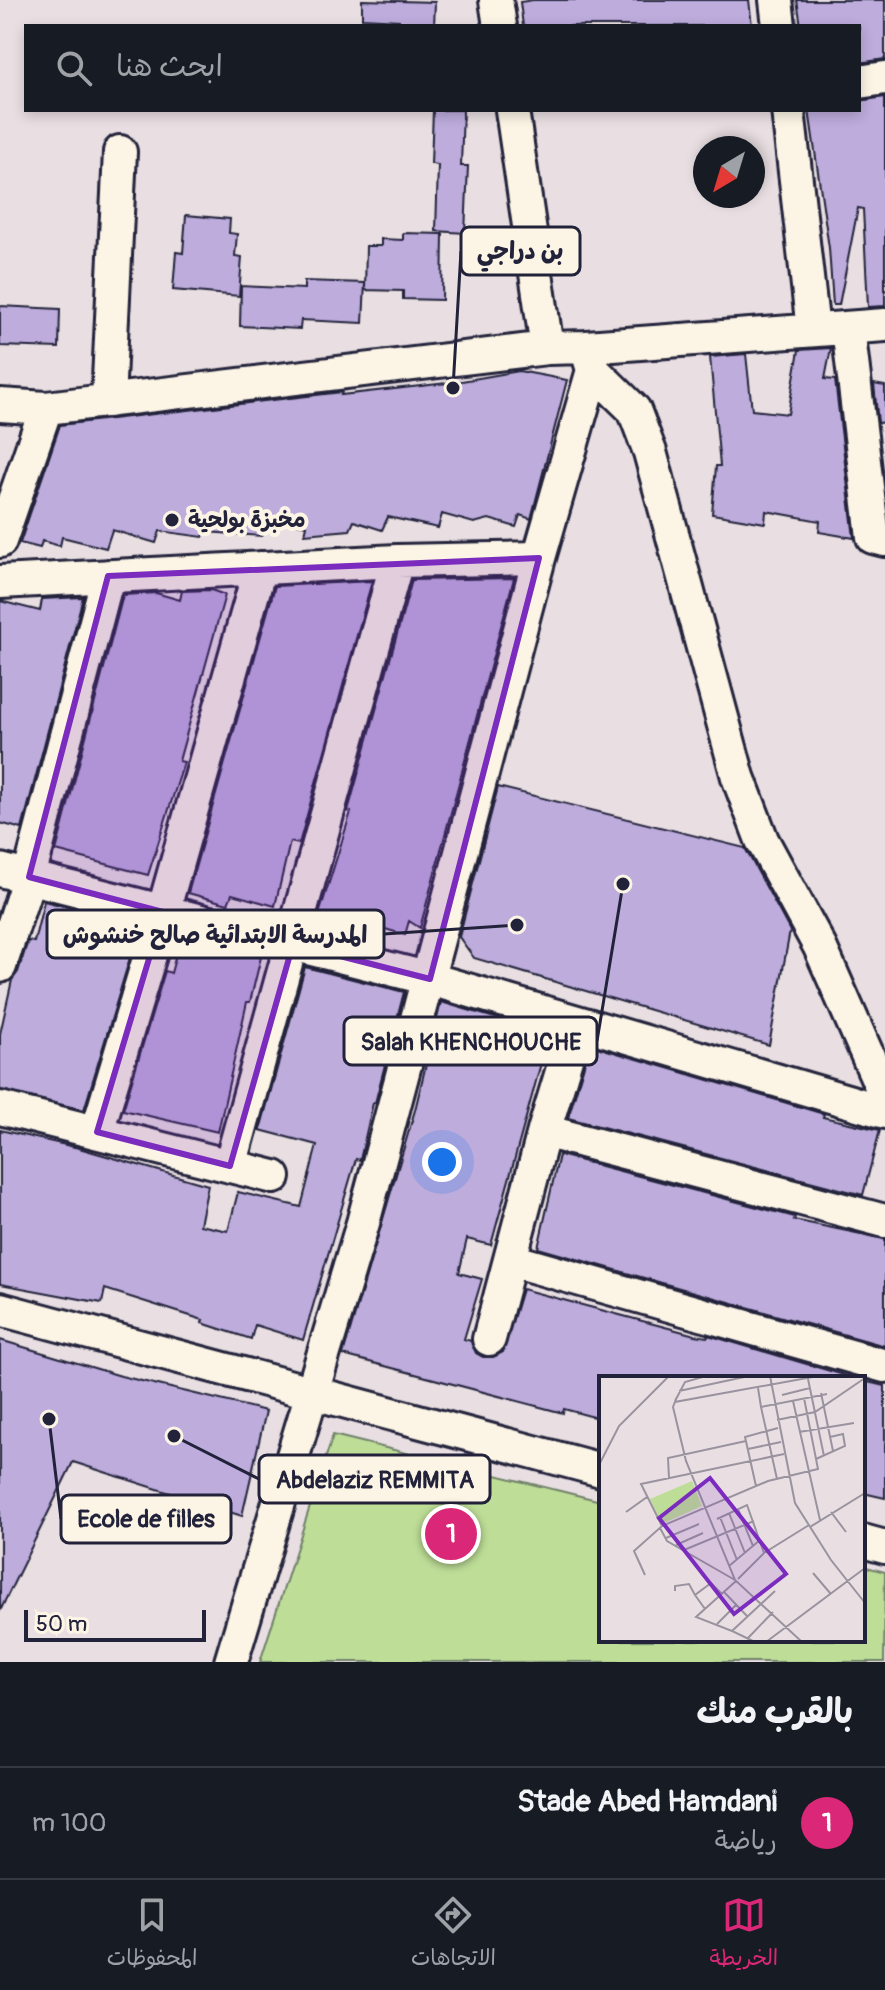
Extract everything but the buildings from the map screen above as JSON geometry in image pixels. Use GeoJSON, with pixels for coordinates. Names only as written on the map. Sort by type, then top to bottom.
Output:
{"type":"FeatureCollection","features":[{"type":"Feature","properties":{"kind":"street"},"geometry":{"type":"LineString","coordinates":[[496,0],[500,24]]}},
{"type":"Feature","properties":{"kind":"street"},"geometry":{"type":"LineString","coordinates":[[776,0],[779,24]]}},
{"type":"Feature","properties":{"kind":"street"},"geometry":{"type":"LineString","coordinates":[[861,82],[885,78]]}},
{"type":"Feature","properties":{"kind":"street"},"geometry":{"type":"LineString","coordinates":[[512,112],[547,348]]}},
{"type":"Feature","properties":{"kind":"street"},"geometry":{"type":"LineString","coordinates":[[788,112],[813,330]]}},
{"type":"Feature","properties":{"kind":"street"},"geometry":{"type":"LineString","coordinates":[[108,401],[120,152]]}},
{"type":"Feature","properties":{"kind":"street"},"geometry":{"type":"LineString","coordinates":[[0,405],[46,408],[547,348],[589,359],[813,330],[885,325]]}},
{"type":"Feature","properties":{"kind":"street"},"geometry":{"type":"LineString","coordinates":[[848,328],[873,537],[885,540]]}},
{"type":"Feature","properties":{"kind":"street"},"geometry":{"type":"LineString","coordinates":[[231,1662],[363,1223],[430,979],[589,359]]}},
{"type":"Feature","properties":{"kind":"street"},"geometry":{"type":"LineString","coordinates":[[589,359],[634,410],[650,452],[738,777],[762,840],[820,947],[885,1095]]}},
{"type":"Feature","properties":{"kind":"street"},"geometry":{"type":"LineString","coordinates":[[0,541],[46,408]]}},
{"type":"Feature","properties":{"kind":"street"},"geometry":{"type":"LineString","coordinates":[[0,582],[397,561],[539,558]]}},
{"type":"Feature","properties":{"kind":"street"},"geometry":{"type":"LineString","coordinates":[[230,1166],[397,561]]}},
{"type":"Feature","properties":{"kind":"street"},"geometry":{"type":"LineString","coordinates":[[97,1132],[260,568]]}},
{"type":"Feature","properties":{"kind":"street"},"geometry":{"type":"LineString","coordinates":[[0,966],[14,874],[108,576]]}},
{"type":"Feature","properties":{"kind":"street"},"geometry":{"type":"LineString","coordinates":[[14,874],[430,979],[885,1112]]}},
{"type":"Feature","properties":{"kind":"street"},"geometry":{"type":"LineString","coordinates":[[489,1339],[544,1131],[577,1022]]}},
{"type":"Feature","properties":{"kind":"street"},"geometry":{"type":"LineString","coordinates":[[0,1108],[274,1177]]}},
{"type":"Feature","properties":{"kind":"street"},"geometry":{"type":"LineString","coordinates":[[544,1131],[885,1221]]}},
{"type":"Feature","properties":{"kind":"street"},"geometry":{"type":"LineString","coordinates":[[511,1260],[885,1366]]}},
{"type":"Feature","properties":{"kind":"street"},"geometry":{"type":"LineString","coordinates":[[0,1309],[599,1469]]}},
{"type":"Feature","properties":{"kind":"street"},"geometry":{"type":"LineString","coordinates":[[865,1542],[885,1547]]}},
{"type":"Feature","properties":{"kind":"highlighted area"},"geometry":{"type":"Polygon","coordinates":[[[539,558],[430,979],[293,944],[230,1166],[97,1132],[163,912],[29,877],[108,576],[539,558]]]}},
{"type":"Feature","properties":{"kind":"green space"},"geometry":{"type":"Polygon","coordinates":[[[333,1435],[599,1501],[599,1642],[865,1642],[865,1567],[885,1572],[884,1662],[260,1662],[333,1435]]]}},
{"type":"Feature","properties":{"kind":"place","name":"بن دراجي"},"geometry":{"type":"Point","coordinates":[453,388]}},
{"type":"Feature","properties":{"kind":"place","name":"مخبزة بولحية"},"geometry":{"type":"Point","coordinates":[172,520]}},
{"type":"Feature","properties":{"kind":"place","name":"Salah KHENCHOUCHE"},"geometry":{"type":"Point","coordinates":[623,884]}},
{"type":"Feature","properties":{"kind":"place","name":"المدرسة الابتدائية صالح خنشوش"},"geometry":{"type":"Point","coordinates":[517,925]}},
{"type":"Feature","properties":{"kind":"place","name":"Ecole de filles"},"geometry":{"type":"Point","coordinates":[49,1419]}},
{"type":"Feature","properties":{"kind":"place","name":"Abdelaziz REMMITA"},"geometry":{"type":"Point","coordinates":[174,1436]}},
{"type":"Feature","properties":{"kind":"place","name":"Stade Abed Hamdani"},"geometry":{"type":"Point","coordinates":[451,1534]}}]}
